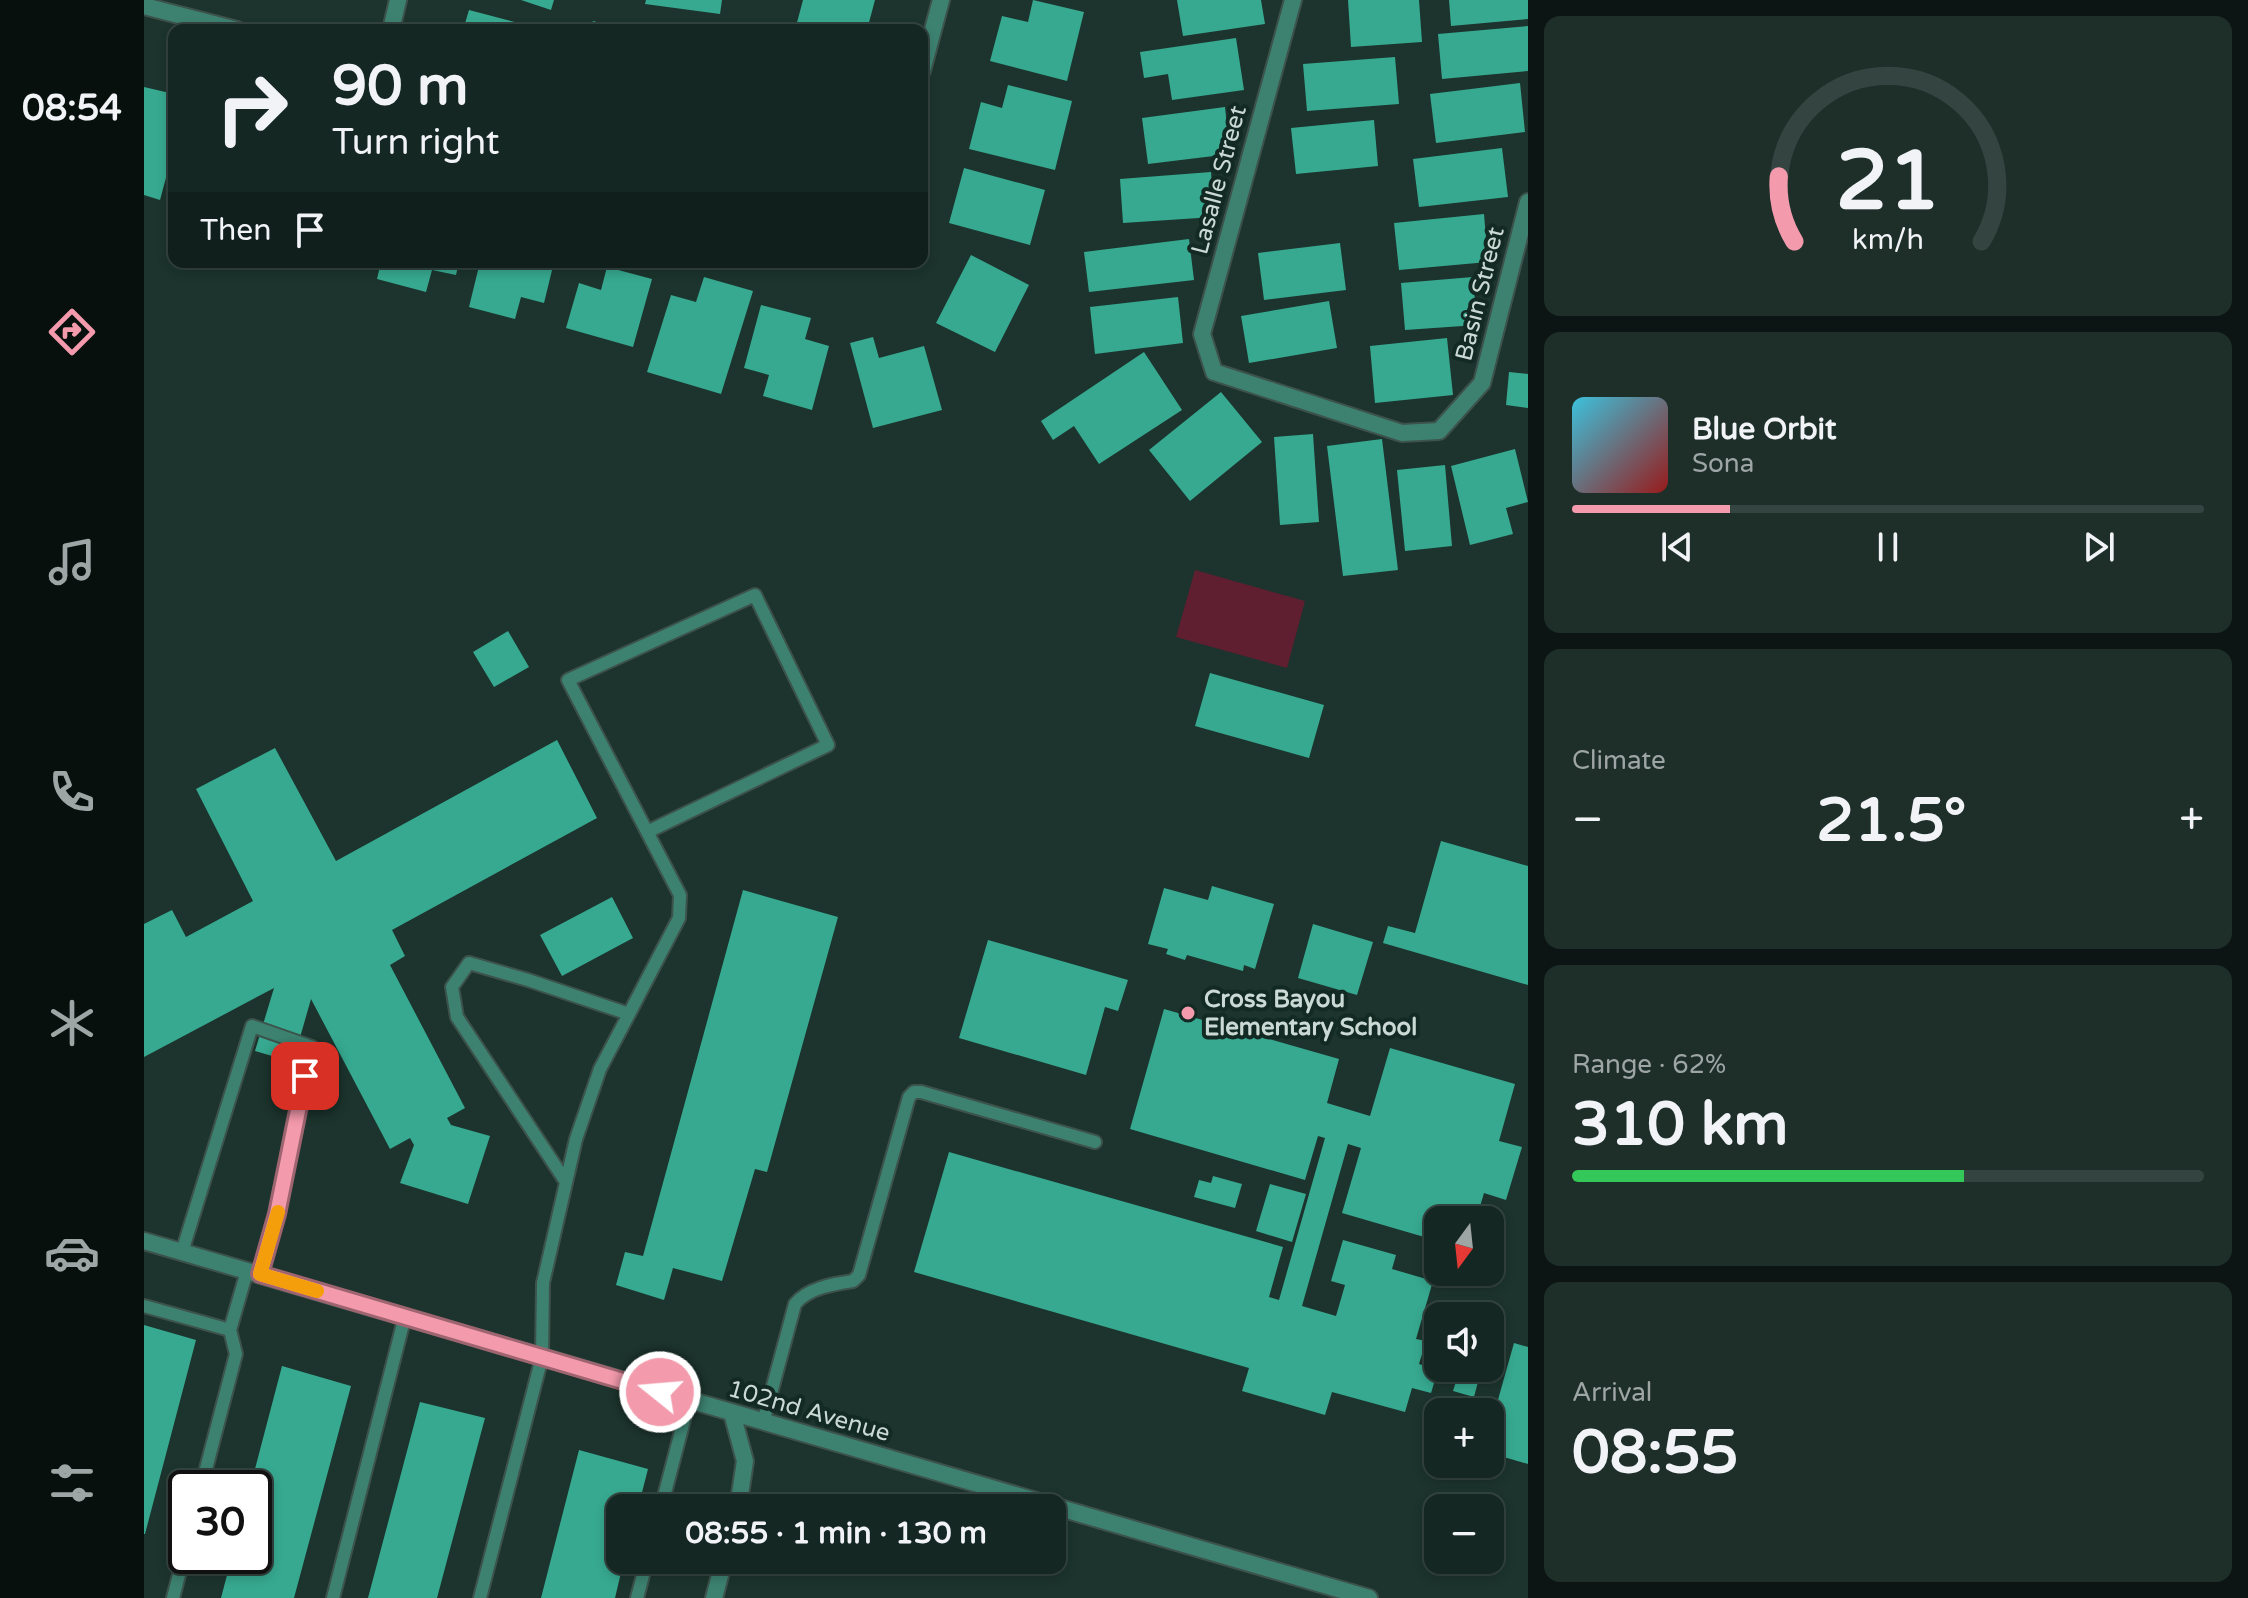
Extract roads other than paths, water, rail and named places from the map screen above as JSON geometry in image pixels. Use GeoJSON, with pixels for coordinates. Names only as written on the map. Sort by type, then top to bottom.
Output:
{"type":"FeatureCollection","features":[{"type":"Feature","properties":{"kind":"street"},"geometry":{"type":"LineString","coordinates":[[392,24],[398,0]]}},
{"type":"Feature","properties":{"kind":"street"},"geometry":{"type":"LineString","coordinates":[[928,49],[941,0]]}},
{"type":"Feature","properties":{"kind":"street","name":"Lasalle Street"},"geometry":{"type":"LineString","coordinates":[[1293,0],[1202,334],[1214,372],[1402,433],[1439,431]]}},
{"type":"Feature","properties":{"kind":"street"},"geometry":{"type":"LineString","coordinates":[[144,6],[214,24]]}},
{"type":"Feature","properties":{"kind":"street","name":"Basin Street"},"geometry":{"type":"LineString","coordinates":[[1439,431],[1482,383],[1528,202]]}},
{"type":"Feature","properties":{"kind":"street","name":"102nd Avenue"},"geometry":{"type":"LineString","coordinates":[[144,1241],[1369,1598]]}},
{"type":"Feature","properties":{"kind":"street"},"geometry":{"type":"LineString","coordinates":[[732,1413],[745,1461],[740,1494]]}},
{"type":"Feature","properties":{"kind":"street"},"geometry":{"type":"LineString","coordinates":[[714,1598],[720,1574]]}},
{"type":"Feature","properties":{"kind":"lane"},"geometry":{"type":"LineString","coordinates":[[480,1598],[542,1357],[543,1283],[576,1139],[600,1069],[679,918],[680,895],[647,832],[568,680],[755,595],[828,745],[647,832]]}},
{"type":"Feature","properties":{"kind":"lane"},"geometry":{"type":"LineString","coordinates":[[566,1182],[457,1017],[452,987],[469,963],[629,1014]]}},
{"type":"Feature","properties":{"kind":"lane"},"geometry":{"type":"LineString","coordinates":[[182,1252],[252,1026],[312,1047],[277,1214],[230,1330],[236,1354],[206,1470]]}},
{"type":"Feature","properties":{"kind":"lane"},"geometry":{"type":"LineString","coordinates":[[763,1423],[795,1304],[803,1295],[853,1281],[859,1275],[909,1097],[914,1092],[1095,1142]]}},
{"type":"Feature","properties":{"kind":"lane"},"geometry":{"type":"LineString","coordinates":[[144,1306],[230,1330]]}},
{"type":"Feature","properties":{"kind":"lane"},"geometry":{"type":"LineString","coordinates":[[333,1598],[405,1316]]}},
{"type":"Feature","properties":{"kind":"lane"},"geometry":{"type":"LineString","coordinates":[[665,1494],[689,1401]]}},
{"type":"Feature","properties":{"kind":"lane"},"geometry":{"type":"LineString","coordinates":[[173,1598],[179,1574]]}},
{"type":"Feature","properties":{"kind":"lane"},"geometry":{"type":"LineString","coordinates":[[637,1598],[643,1574]]}},
{"type":"Feature","properties":{"kind":"place","name":"Cross Bayou Elementary School"},"geometry":{"type":"Point","coordinates":[1188,1013]}}]}
